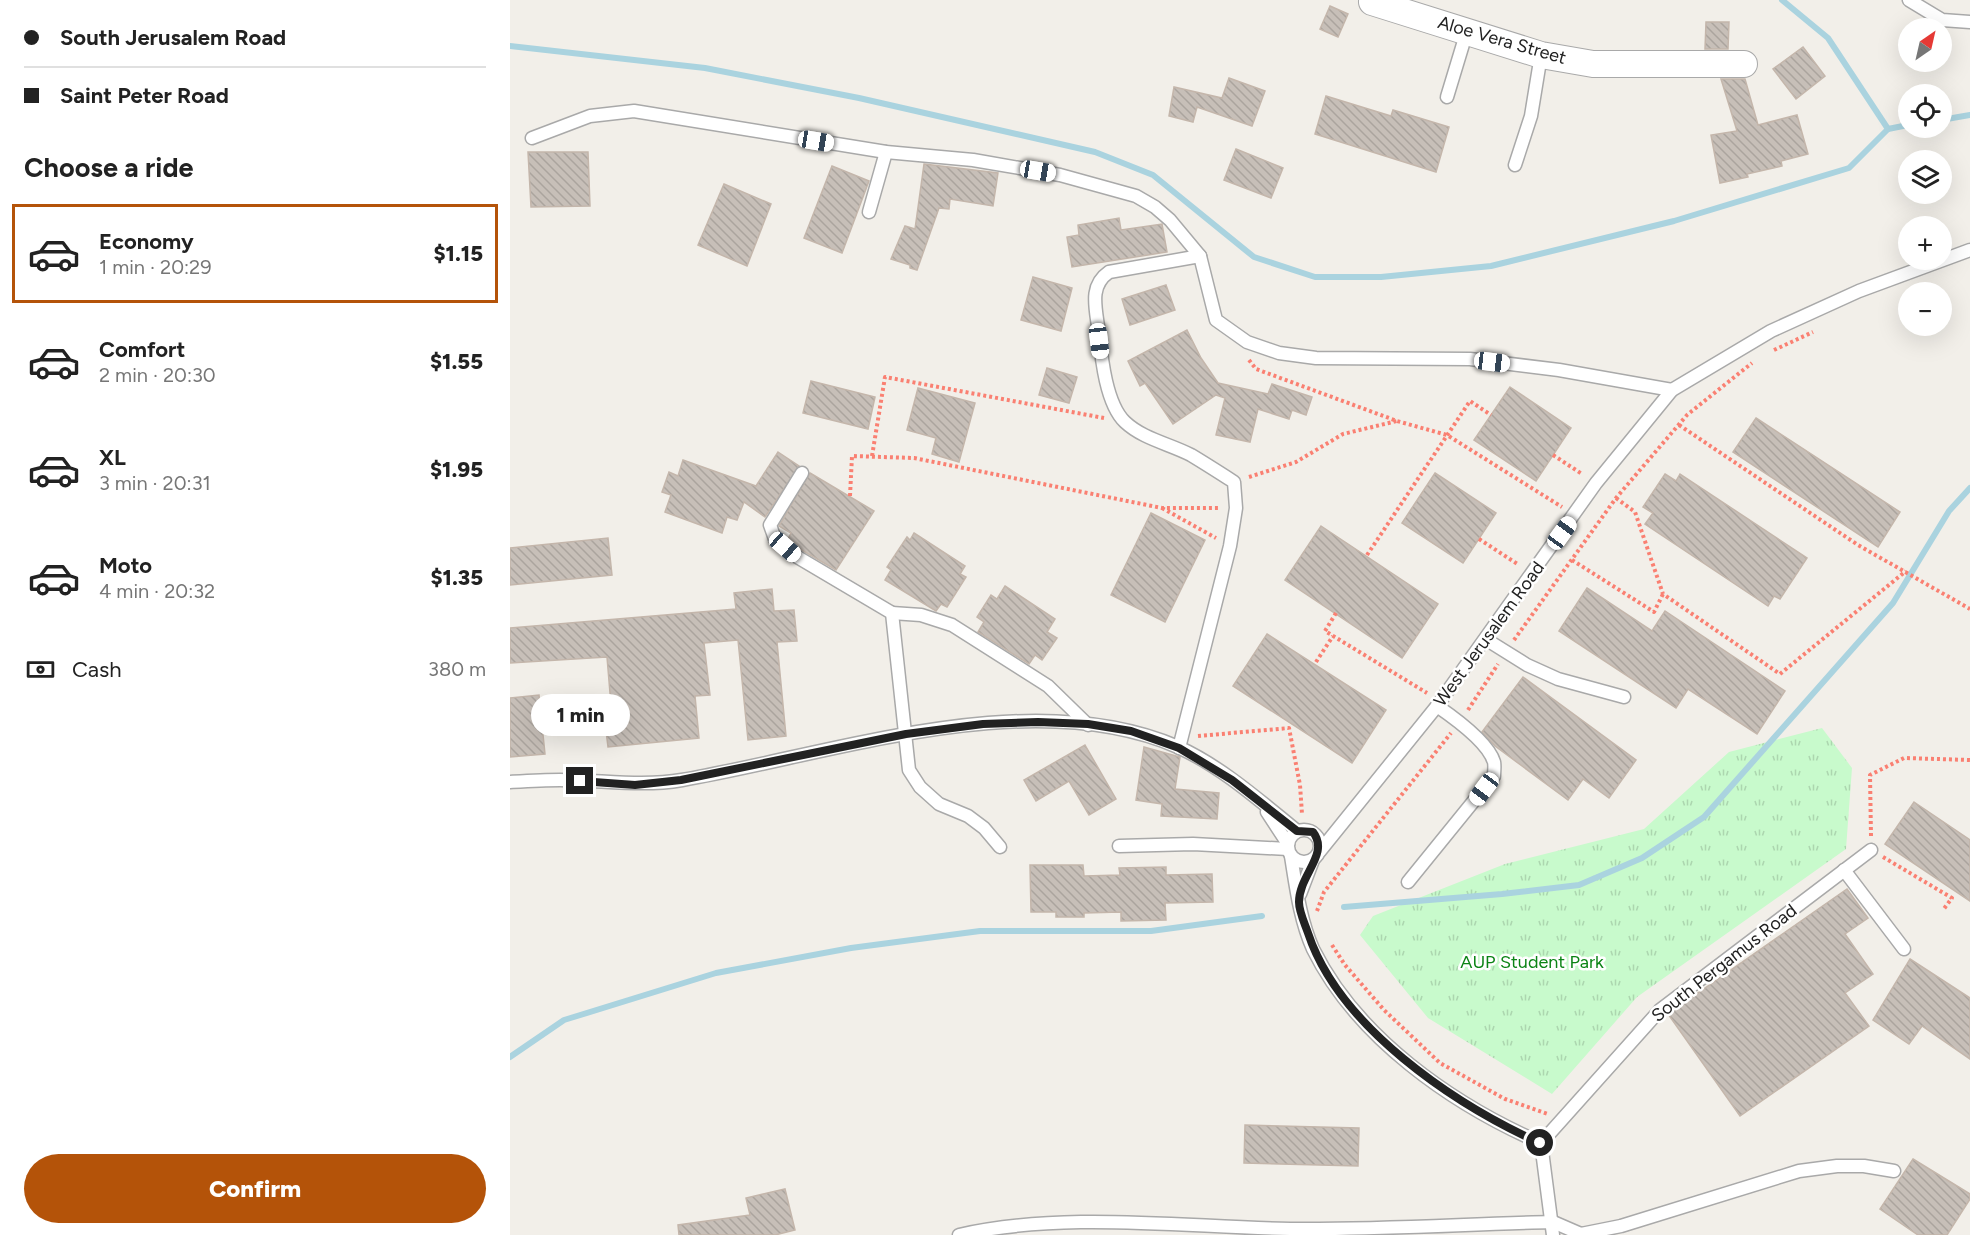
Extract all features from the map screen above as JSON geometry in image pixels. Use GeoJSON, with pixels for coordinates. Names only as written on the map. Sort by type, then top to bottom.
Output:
{"type":"FeatureCollection","features":[{"type":"Feature","properties":{"kind":"street","name":"Aloe Vera Street"},"geometry":{"type":"LineString","coordinates":[[1373,0],[1372,2],[1541,55],[1608,66],[1744,64]]}},
{"type":"Feature","properties":{"kind":"lane"},"geometry":{"type":"LineString","coordinates":[[1909,0],[1942,20],[1970,22]]}},
{"type":"Feature","properties":{"kind":"lane"},"geometry":{"type":"LineString","coordinates":[[1447,97],[1467,31]]}},
{"type":"Feature","properties":{"kind":"lane"},"geometry":{"type":"LineString","coordinates":[[1515,165],[1530,116],[1541,55]]}},
{"type":"Feature","properties":{"kind":"lane"},"geometry":{"type":"LineString","coordinates":[[532,138],[590,116],[634,111],[886,152],[973,160],[1060,175],[1136,196],[1170,220],[1200,256],[1216,320],[1247,342],[1279,353],[1316,358],[1470,360],[1559,370],[1672,390]]}},
{"type":"Feature","properties":{"kind":"lane"},"geometry":{"type":"LineString","coordinates":[[870,212],[886,152]]}},
{"type":"Feature","properties":{"kind":"lane","name":"West Jerusalem Road"},"geometry":{"type":"LineString","coordinates":[[1298,904],[1300,886],[1316,856],[1487,640],[1596,483],[1672,390],[1772,331],[1859,291],[1970,250]]}},
{"type":"Feature","properties":{"kind":"lane"},"geometry":{"type":"LineString","coordinates":[[1181,742],[1230,546],[1236,508],[1234,482],[1190,455],[1143,434],[1125,422],[1112,398],[1102,363],[1094,296],[1099,279],[1109,272],[1200,256]]}},
{"type":"Feature","properties":{"kind":"lane"},"geometry":{"type":"LineString","coordinates":[[802,473],[775,513],[770,525],[776,539],[794,555],[891,613],[921,615],[952,625],[1048,686],[1088,724]]}},
{"type":"Feature","properties":{"kind":"lane"},"geometry":{"type":"LineString","coordinates":[[891,613],[909,770],[920,787],[939,804],[968,816],[984,828],[1000,847]]}},
{"type":"Feature","properties":{"kind":"lane"},"geometry":{"type":"LineString","coordinates":[[1487,640],[1527,665],[1558,679],[1624,697]]}},
{"type":"Feature","properties":{"kind":"lane"},"geometry":{"type":"LineString","coordinates":[[1408,882],[1494,776],[1494,761],[1487,751],[1460,722],[1438,704]]}},
{"type":"Feature","properties":{"kind":"lane"},"geometry":{"type":"LineString","coordinates":[[510,782],[561,780],[635,785],[681,780],[906,734],[1016,723],[1088,724],[1181,742],[1260,801],[1318,839],[1316,856],[1301,863],[1289,850],[1260,801]]}},
{"type":"Feature","properties":{"kind":"lane"},"geometry":{"type":"LineString","coordinates":[[1343,823],[1304,831],[1289,850],[1298,904],[1312,947],[1332,984],[1362,1019],[1412,1066],[1459,1102],[1540,1143],[1553,1228]]}},
{"type":"Feature","properties":{"kind":"lane"},"geometry":{"type":"LineString","coordinates":[[1119,846],[1193,844],[1289,850]]}},
{"type":"Feature","properties":{"kind":"lane","name":"South Pergamus Road"},"geometry":{"type":"LineString","coordinates":[[1540,1143],[1660,1010],[1871,850]]}},
{"type":"Feature","properties":{"kind":"lane"},"geometry":{"type":"LineString","coordinates":[[1844,870],[1904,949]]}},
{"type":"Feature","properties":{"kind":"lane"},"geometry":{"type":"LineString","coordinates":[[959,1235],[1046,1225],[1118,1224],[1292,1229],[1553,1228],[1582,1234],[1621,1226],[1799,1171],[1864,1166],[1894,1171]]}},
{"type":"Feature","properties":{"kind":"path"},"geometry":{"type":"LineString","coordinates":[[1243,352],[1256,369],[1397,421],[1447,435],[1575,515]]}},
{"type":"Feature","properties":{"kind":"path"},"geometry":{"type":"LineString","coordinates":[[872,456],[885,376],[1125,422]]}},
{"type":"Feature","properties":{"kind":"path"},"geometry":{"type":"LineString","coordinates":[[1367,555],[1470,401],[1491,415]]}},
{"type":"Feature","properties":{"kind":"path"},"geometry":{"type":"LineString","coordinates":[[1234,482],[1296,462],[1343,434],[1397,421]]}},
{"type":"Feature","properties":{"kind":"path"},"geometry":{"type":"LineString","coordinates":[[1679,425],[1858,545],[1970,609]]}},
{"type":"Feature","properties":{"kind":"path"},"geometry":{"type":"LineString","coordinates":[[1553,455],[1596,483]]}},
{"type":"Feature","properties":{"kind":"path"},"geometry":{"type":"LineString","coordinates":[[850,496],[852,456],[872,456],[914,458],[1162,508],[1236,508]]}},
{"type":"Feature","properties":{"kind":"path"},"geometry":{"type":"LineString","coordinates":[[1616,498],[1635,513],[1663,594],[1780,674],[1906,571]]}},
{"type":"Feature","properties":{"kind":"path"},"geometry":{"type":"LineString","coordinates":[[1162,508],[1230,546]]}},
{"type":"Feature","properties":{"kind":"path"},"geometry":{"type":"LineString","coordinates":[[1479,539],[1533,574]]}},
{"type":"Feature","properties":{"kind":"path"},"geometry":{"type":"LineString","coordinates":[[1572,560],[1654,612],[1663,594]]}},
{"type":"Feature","properties":{"kind":"path"},"geometry":{"type":"LineString","coordinates":[[1336,613],[1325,631],[1438,704]]}},
{"type":"Feature","properties":{"kind":"path"},"geometry":{"type":"LineString","coordinates":[[1316,662],[1333,636]]}},
{"type":"Feature","properties":{"kind":"path"},"geometry":{"type":"LineString","coordinates":[[1181,742],[1289,728],[1300,785],[1304,831]]}},
{"type":"Feature","properties":{"kind":"path"},"geometry":{"type":"LineString","coordinates":[[1943,910],[1952,897],[1871,850],[1870,776],[1904,758],[1970,760]]}},
{"type":"Feature","properties":{"kind":"green space","name":"AUP Student Park"},"geometry":{"type":"Polygon","coordinates":[[[1822,728],[1852,768],[1846,849],[1637,997],[1552,1094],[1428,1018],[1360,935],[1373,916],[1505,864],[1644,829],[1729,752],[1822,728]]]}},
{"type":"Feature","properties":{"kind":"building"},"geometry":{"type":"Polygon","coordinates":[[[1330,6],[1348,14],[1338,37],[1320,29],[1330,6]]]}},
{"type":"Feature","properties":{"kind":"building"},"geometry":{"type":"Polygon","coordinates":[[[1706,22],[1729,22],[1728,49],[1705,49],[1706,22]]]}},
{"type":"Feature","properties":{"kind":"building"},"geometry":{"type":"Polygon","coordinates":[[[1803,47],[1825,76],[1796,99],[1773,69],[1803,47]]]}},
{"type":"Feature","properties":{"kind":"building"},"geometry":{"type":"Polygon","coordinates":[[[1229,78],[1265,91],[1252,126],[1197,107],[1193,122],[1169,116],[1174,87],[1222,98],[1229,78]]]}},
{"type":"Feature","properties":{"kind":"building"},"geometry":{"type":"Polygon","coordinates":[[[1721,79],[1745,79],[1758,125],[1797,115],[1808,154],[1781,161],[1782,166],[1720,183],[1711,135],[1737,131],[1721,79]]]}},
{"type":"Feature","properties":{"kind":"building"},"geometry":{"type":"Polygon","coordinates":[[[1326,96],[1391,116],[1393,110],[1449,127],[1436,172],[1315,134],[1326,96]]]}},
{"type":"Feature","properties":{"kind":"building"},"geometry":{"type":"Polygon","coordinates":[[[1236,149],[1283,168],[1271,198],[1224,180],[1236,149]]]}},
{"type":"Feature","properties":{"kind":"building"},"geometry":{"type":"Polygon","coordinates":[[[528,152],[588,152],[590,206],[531,207],[528,152]]]}},
{"type":"Feature","properties":{"kind":"building"},"geometry":{"type":"Polygon","coordinates":[[[924,164],[998,173],[993,206],[950,199],[949,209],[939,208],[917,270],[910,268],[910,265],[891,259],[905,226],[915,229],[924,164]]]}},
{"type":"Feature","properties":{"kind":"building"},"geometry":{"type":"Polygon","coordinates":[[[832,166],[869,181],[842,253],[804,238],[832,166]]]}},
{"type":"Feature","properties":{"kind":"building"},"geometry":{"type":"Polygon","coordinates":[[[724,184],[771,204],[747,266],[698,245],[724,184]]]}},
{"type":"Feature","properties":{"kind":"building"},"geometry":{"type":"Polygon","coordinates":[[[1119,218],[1121,230],[1162,224],[1167,252],[1072,267],[1067,237],[1079,235],[1078,225],[1119,218]]]}},
{"type":"Feature","properties":{"kind":"building"},"geometry":{"type":"Polygon","coordinates":[[[1033,277],[1072,288],[1061,331],[1021,320],[1033,277]]]}},
{"type":"Feature","properties":{"kind":"building"},"geometry":{"type":"Polygon","coordinates":[[[1166,285],[1175,310],[1130,325],[1122,299],[1166,285]]]}},
{"type":"Feature","properties":{"kind":"building"},"geometry":{"type":"Polygon","coordinates":[[[1187,330],[1201,358],[1218,383],[1268,394],[1272,384],[1312,397],[1306,415],[1292,410],[1289,419],[1258,409],[1250,442],[1216,435],[1225,398],[1216,395],[1173,424],[1145,383],[1140,386],[1128,361],[1187,330]]]}},
{"type":"Feature","properties":{"kind":"building"},"geometry":{"type":"Polygon","coordinates":[[[1047,368],[1077,377],[1069,403],[1039,395],[1047,368]]]}},
{"type":"Feature","properties":{"kind":"building"},"geometry":{"type":"Polygon","coordinates":[[[811,381],[875,397],[868,429],[803,413],[811,381]]]}},
{"type":"Feature","properties":{"kind":"building"},"geometry":{"type":"Polygon","coordinates":[[[1510,387],[1571,428],[1536,481],[1474,440],[1510,387]]]}},
{"type":"Feature","properties":{"kind":"building"},"geometry":{"type":"Polygon","coordinates":[[[918,388],[975,403],[959,462],[932,454],[936,438],[907,430],[918,388]]]}},
{"type":"Feature","properties":{"kind":"building"},"geometry":{"type":"Polygon","coordinates":[[[1756,418],[1900,512],[1878,547],[1733,452],[1756,418]]]}},
{"type":"Feature","properties":{"kind":"building"},"geometry":{"type":"Polygon","coordinates":[[[778,452],[799,466],[765,517],[744,502],[737,520],[727,517],[722,533],[665,512],[671,495],[662,492],[669,472],[678,476],[683,460],[756,486],[778,452]]]}},
{"type":"Feature","properties":{"kind":"building"},"geometry":{"type":"Polygon","coordinates":[[[810,473],[874,511],[836,570],[798,548],[788,539],[791,533],[779,526],[810,473]]]}},
{"type":"Feature","properties":{"kind":"building"},"geometry":{"type":"Polygon","coordinates":[[[1435,473],[1496,513],[1463,563],[1402,523],[1435,473]]]}},
{"type":"Feature","properties":{"kind":"building"},"geometry":{"type":"Polygon","coordinates":[[[1665,474],[1676,481],[1680,474],[1807,558],[1780,599],[1774,596],[1768,606],[1645,524],[1653,513],[1643,507],[1665,474]]]}},
{"type":"Feature","properties":{"kind":"building"},"geometry":{"type":"Polygon","coordinates":[[[1151,513],[1205,540],[1165,622],[1111,595],[1151,513]]]}},
{"type":"Feature","properties":{"kind":"building"},"geometry":{"type":"Polygon","coordinates":[[[1321,526],[1438,604],[1402,658],[1285,580],[1321,526]]]}},
{"type":"Feature","properties":{"kind":"building"},"geometry":{"type":"Polygon","coordinates":[[[914,533],[965,566],[960,574],[966,577],[947,607],[941,604],[936,611],[885,580],[891,570],[887,567],[907,537],[910,540],[914,533]]]}},
{"type":"Feature","properties":{"kind":"building"},"geometry":{"type":"Polygon","coordinates":[[[608,538],[612,575],[510,585],[510,548],[608,538]]]}},
{"type":"Feature","properties":{"kind":"building"},"geometry":{"type":"Polygon","coordinates":[[[1005,586],[1055,619],[1047,632],[1057,638],[1042,660],[1035,655],[1029,664],[978,632],[984,622],[977,617],[991,595],[997,599],[1005,586]]]}},
{"type":"Feature","properties":{"kind":"building"},"geometry":{"type":"Polygon","coordinates":[[[1587,588],[1652,631],[1665,611],[1785,691],[1757,734],[1688,689],[1676,708],[1559,631],[1587,588]]]}},
{"type":"Feature","properties":{"kind":"building"},"geometry":{"type":"Polygon","coordinates":[[[772,589],[774,611],[794,610],[797,641],[777,642],[786,736],[748,740],[738,640],[704,643],[710,695],[695,696],[699,738],[608,747],[603,706],[611,705],[607,657],[510,663],[510,628],[736,609],[734,593],[772,589]]]}},
{"type":"Feature","properties":{"kind":"building"},"geometry":{"type":"Polygon","coordinates":[[[1267,634],[1386,710],[1352,763],[1233,686],[1267,634]]]}},
{"type":"Feature","properties":{"kind":"building"},"geometry":{"type":"Polygon","coordinates":[[[1523,677],[1636,760],[1609,798],[1583,779],[1568,800],[1495,746],[1482,732],[1523,677]]]}},
{"type":"Feature","properties":{"kind":"building"},"geometry":{"type":"Polygon","coordinates":[[[539,695],[545,754],[510,757],[510,698],[539,695]]]}},
{"type":"Feature","properties":{"kind":"building"},"geometry":{"type":"Polygon","coordinates":[[[1085,745],[1116,799],[1089,815],[1069,781],[1036,801],[1024,780],[1085,745]]]}},
{"type":"Feature","properties":{"kind":"building"},"geometry":{"type":"Polygon","coordinates":[[[1144,747],[1180,757],[1175,789],[1219,793],[1217,819],[1161,816],[1162,804],[1136,800],[1144,747]]]}},
{"type":"Feature","properties":{"kind":"building"},"geometry":{"type":"Polygon","coordinates":[[[1914,802],[1970,840],[1970,901],[1885,844],[1914,802]]]}},
{"type":"Feature","properties":{"kind":"building"},"geometry":{"type":"Polygon","coordinates":[[[1030,865],[1083,865],[1084,876],[1120,875],[1119,868],[1166,867],[1166,875],[1212,874],[1213,902],[1165,903],[1166,920],[1121,921],[1121,912],[1084,913],[1084,917],[1056,917],[1056,912],[1031,912],[1030,865]]]}},
{"type":"Feature","properties":{"kind":"building"},"geometry":{"type":"Polygon","coordinates":[[[1847,889],[1868,918],[1845,934],[1873,974],[1845,993],[1869,1026],[1740,1116],[1668,1014],[1847,889]]]}},
{"type":"Feature","properties":{"kind":"building"},"geometry":{"type":"Polygon","coordinates":[[[1910,959],[1970,998],[1970,1059],[1922,1026],[1909,1044],[1873,1020],[1910,959]]]}},
{"type":"Feature","properties":{"kind":"building"},"geometry":{"type":"Polygon","coordinates":[[[1245,1125],[1359,1128],[1358,1166],[1244,1163],[1245,1125]]]}},
{"type":"Feature","properties":{"kind":"building"},"geometry":{"type":"Polygon","coordinates":[[[1913,1159],[1970,1194],[1970,1199],[1947,1235],[1918,1235],[1880,1209],[1913,1159]]]}},
{"type":"Feature","properties":{"kind":"building"},"geometry":{"type":"Polygon","coordinates":[[[785,1189],[795,1230],[775,1235],[679,1235],[678,1225],[750,1215],[746,1198],[785,1189]]]}},
{"type":"Feature","properties":{"kind":"waterway"},"geometry":{"type":"LineString","coordinates":[[1782,0],[1828,38],[1888,129]]}},
{"type":"Feature","properties":{"kind":"waterway"},"geometry":{"type":"LineString","coordinates":[[510,46],[705,68],[859,98],[1095,152],[1153,175],[1254,257],[1315,277],[1381,277],[1491,266],[1674,221],[1849,168],[1888,129],[1898,127]]}},
{"type":"Feature","properties":{"kind":"waterway"},"geometry":{"type":"LineString","coordinates":[[1952,118],[1970,115]]}},
{"type":"Feature","properties":{"kind":"waterway"},"geometry":{"type":"LineString","coordinates":[[1344,907],[1579,885],[1642,858],[1704,817],[1893,603],[1949,511],[1970,488]]}},
{"type":"Feature","properties":{"kind":"waterway"},"geometry":{"type":"LineString","coordinates":[[510,1057],[564,1020],[716,973],[851,948],[980,931],[1151,931],[1262,916]]}},
{"type":"Feature","properties":{"kind":"route"},"geometry":{"type":"LineString","coordinates":[[580,781],[635,785],[681,780],[906,734],[983,724],[1038,722],[1088,724],[1131,731],[1179,748],[1232,780],[1297,831],[1308,830],[1313,832],[1318,839],[1320,851],[1300,886],[1298,904],[1312,947],[1332,984],[1362,1019],[1412,1066],[1459,1102],[1540,1143]]}}]}
